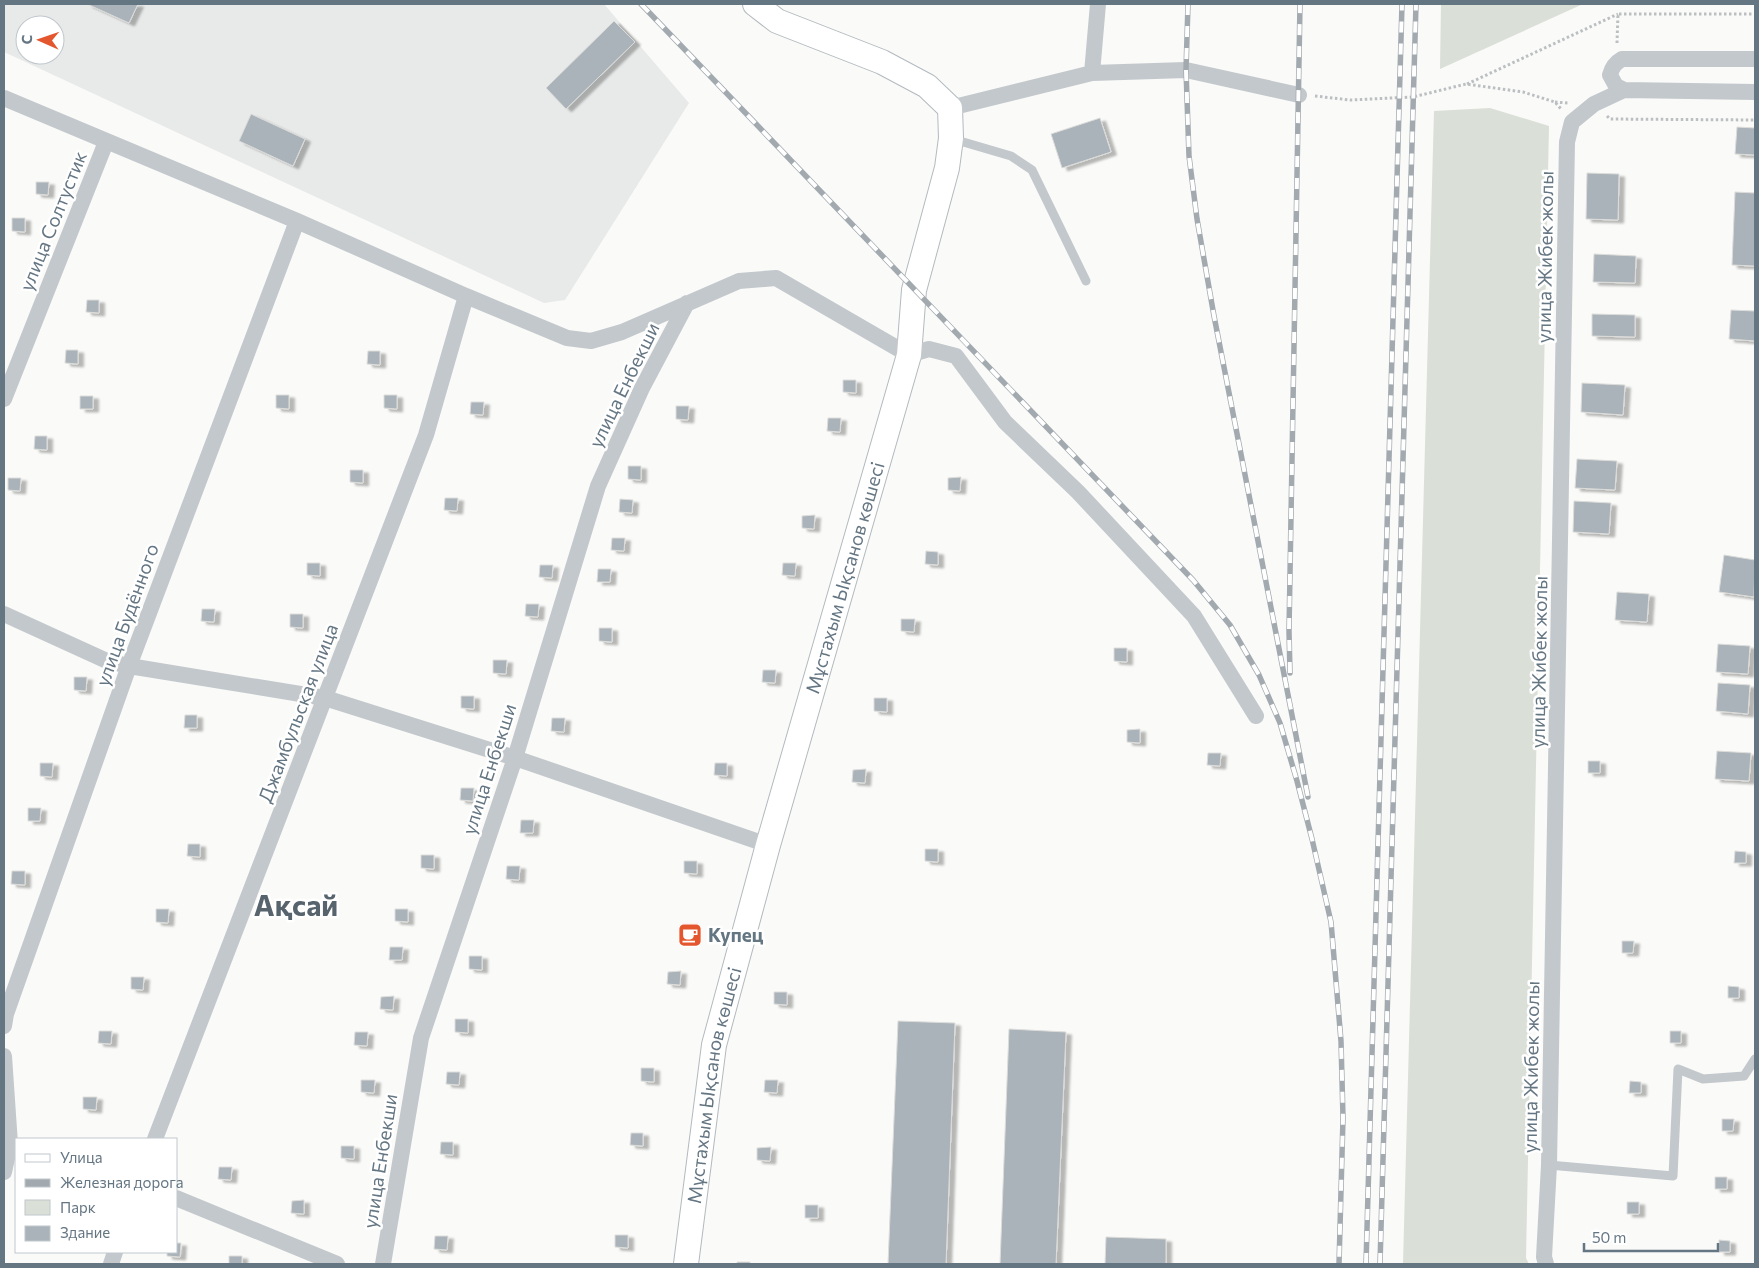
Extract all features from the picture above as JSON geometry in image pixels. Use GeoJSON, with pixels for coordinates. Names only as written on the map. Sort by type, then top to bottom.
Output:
{"type":"FeatureCollection","features":[{"type":"Feature","properties":{"kind":"main road"},"geometry":{"type":"LineString","coordinates":[[755,4],[777,21],[882,62],[927,86],[950,108]]}},
{"type":"Feature","properties":{"kind":"main road","name":"Мұстахым Ықсанов көшесі"},"geometry":{"type":"LineString","coordinates":[[686,1264],[714,1045],[768,845],[909,355],[914,290],[947,168],[951,138],[950,108]]}},
{"type":"Feature","properties":{"kind":"street"},"geometry":{"type":"LineString","coordinates":[[1092,73],[1098,4]]}},
{"type":"Feature","properties":{"kind":"street"},"geometry":{"type":"LineString","coordinates":[[1755,59],[1622,59],[1616,62],[1610,75],[1616,86],[1624,90],[1755,92]]}},
{"type":"Feature","properties":{"kind":"street"},"geometry":{"type":"LineString","coordinates":[[950,108],[1092,73],[1186,70],[1299,95]]}},
{"type":"Feature","properties":{"kind":"street"},"geometry":{"type":"LineString","coordinates":[[1572,122],[1594,104],[1624,90]]}},
{"type":"Feature","properties":{"kind":"street"},"geometry":{"type":"LineString","coordinates":[[4,98],[297,221],[466,296],[567,338],[591,341],[622,332],[739,281],[776,278],[909,355],[929,349],[956,356],[1004,422],[1078,492],[1194,616],[1256,716]]}},
{"type":"Feature","properties":{"kind":"street","name":"улица Жибек жолы"},"geometry":{"type":"LineString","coordinates":[[1546,1264],[1544,1257],[1549,1165],[1567,152],[1572,122]]}},
{"type":"Feature","properties":{"kind":"street","name":"улица Солтустик"},"geometry":{"type":"LineString","coordinates":[[4,399],[106,142]]}},
{"type":"Feature","properties":{"kind":"street","name":"улица Будённого"},"geometry":{"type":"LineString","coordinates":[[4,1026],[9,1005],[129,666],[297,221]]}},
{"type":"Feature","properties":{"kind":"street","name":"Джамбульская улица"},"geometry":{"type":"LineString","coordinates":[[155,1138],[426,435],[466,296]]}},
{"type":"Feature","properties":{"kind":"street","name":"улица Енбекши"},"geometry":{"type":"LineString","coordinates":[[383,1264],[421,1038],[515,758],[598,486],[642,388],[688,303]]}},
{"type":"Feature","properties":{"kind":"street"},"geometry":{"type":"LineString","coordinates":[[4,614],[107,661],[325,698],[515,758],[768,845]]}},
{"type":"Feature","properties":{"kind":"street"},"geometry":{"type":"LineString","coordinates":[[4,1056],[10,1144],[4,1172]]}},
{"type":"Feature","properties":{"kind":"street"},"geometry":{"type":"LineString","coordinates":[[178,1199],[337,1264]]}},
{"type":"Feature","properties":{"kind":"lane"},"geometry":{"type":"LineString","coordinates":[[951,138],[1011,156],[1032,170],[1086,281]]}},
{"type":"Feature","properties":{"kind":"lane"},"geometry":{"type":"LineString","coordinates":[[1549,1165],[1673,1176],[1678,1069],[1703,1079],[1744,1076],[1755,1059]]}},
{"type":"Feature","properties":{"kind":"path"},"geometry":{"type":"LineString","coordinates":[[1299,95],[1350,100],[1413,97],[1466,84],[1618,14],[1755,14]]}},
{"type":"Feature","properties":{"kind":"path"},"geometry":{"type":"LineString","coordinates":[[1616,62],[1618,14]]}},
{"type":"Feature","properties":{"kind":"path"},"geometry":{"type":"LineString","coordinates":[[1466,84],[1523,92],[1555,102],[1572,122]]}},
{"type":"Feature","properties":{"kind":"path"},"geometry":{"type":"LineString","coordinates":[[1594,104],[1610,119],[1755,120]]}},
{"type":"Feature","properties":{"kind":"shaded area"},"geometry":{"type":"Polygon","coordinates":[[[4,4],[604,4],[689,103],[565,300],[544,303],[32,65],[65,65],[65,15],[15,15],[15,57],[4,52],[4,4]]]}},
{"type":"Feature","properties":{"kind":"green space"},"geometry":{"type":"Polygon","coordinates":[[[1441,4],[1583,4],[1440,69],[1441,4]]]}},
{"type":"Feature","properties":{"kind":"green space"},"geometry":{"type":"Polygon","coordinates":[[[1490,108],[1549,126],[1526,1258],[1529,1264],[1403,1264],[1434,111],[1490,108]]]}},
{"type":"Feature","properties":{"kind":"building"},"geometry":{"type":"Polygon","coordinates":[[[87,4],[138,4],[129,23],[87,4]]]}},
{"type":"Feature","properties":{"kind":"building"},"geometry":{"type":"Polygon","coordinates":[[[614,21],[635,42],[566,109],[546,88],[614,21]]]}},
{"type":"Feature","properties":{"kind":"building"},"geometry":{"type":"Polygon","coordinates":[[[251,114],[305,139],[293,166],[239,141],[251,114]]]}},
{"type":"Feature","properties":{"kind":"building"},"geometry":{"type":"Polygon","coordinates":[[[1100,118],[1111,152],[1062,168],[1051,134],[1100,118]]]}},
{"type":"Feature","properties":{"kind":"building"},"geometry":{"type":"Polygon","coordinates":[[[1737,127],[1755,128],[1755,155],[1735,154],[1737,127]]]}},
{"type":"Feature","properties":{"kind":"building"},"geometry":{"type":"Polygon","coordinates":[[[1587,173],[1619,174],[1618,220],[1586,219],[1587,173]]]}},
{"type":"Feature","properties":{"kind":"building"},"geometry":{"type":"Polygon","coordinates":[[[36,182],[49,182],[48,195],[36,194],[36,182]]]}},
{"type":"Feature","properties":{"kind":"building"},"geometry":{"type":"Polygon","coordinates":[[[1735,192],[1755,193],[1755,266],[1732,265],[1735,192]]]}},
{"type":"Feature","properties":{"kind":"building"},"geometry":{"type":"Polygon","coordinates":[[[12,218],[25,218],[25,232],[12,231],[12,218]]]}},
{"type":"Feature","properties":{"kind":"building"},"geometry":{"type":"Polygon","coordinates":[[[1594,254],[1636,256],[1635,283],[1593,282],[1594,254]]]}},
{"type":"Feature","properties":{"kind":"building"},"geometry":{"type":"Polygon","coordinates":[[[87,300],[99,300],[99,313],[86,312],[87,300]]]}},
{"type":"Feature","properties":{"kind":"building"},"geometry":{"type":"Polygon","coordinates":[[[1731,310],[1755,311],[1755,341],[1729,339],[1731,310]]]}},
{"type":"Feature","properties":{"kind":"building"},"geometry":{"type":"Polygon","coordinates":[[[1592,314],[1635,315],[1635,337],[1592,336],[1592,314]]]}},
{"type":"Feature","properties":{"kind":"building"},"geometry":{"type":"Polygon","coordinates":[[[66,350],[78,350],[78,364],[65,363],[66,350]]]}},
{"type":"Feature","properties":{"kind":"building"},"geometry":{"type":"Polygon","coordinates":[[[368,351],[380,351],[380,365],[367,364],[368,351]]]}},
{"type":"Feature","properties":{"kind":"building"},"geometry":{"type":"Polygon","coordinates":[[[843,380],[856,380],[856,393],[843,392],[843,380]]]}},
{"type":"Feature","properties":{"kind":"building"},"geometry":{"type":"Polygon","coordinates":[[[1582,383],[1625,385],[1623,415],[1581,412],[1582,383]]]}},
{"type":"Feature","properties":{"kind":"building"},"geometry":{"type":"Polygon","coordinates":[[[276,395],[289,395],[289,409],[276,408],[276,395]]]}},
{"type":"Feature","properties":{"kind":"building"},"geometry":{"type":"Polygon","coordinates":[[[384,395],[397,395],[397,409],[384,408],[384,395]]]}},
{"type":"Feature","properties":{"kind":"building"},"geometry":{"type":"Polygon","coordinates":[[[80,396],[93,396],[93,409],[80,409],[80,396]]]}},
{"type":"Feature","properties":{"kind":"building"},"geometry":{"type":"Polygon","coordinates":[[[471,402],[484,402],[483,415],[470,414],[471,402]]]}},
{"type":"Feature","properties":{"kind":"building"},"geometry":{"type":"Polygon","coordinates":[[[676,406],[689,406],[688,420],[676,419],[676,406]]]}},
{"type":"Feature","properties":{"kind":"building"},"geometry":{"type":"Polygon","coordinates":[[[828,418],[841,418],[840,432],[827,431],[828,418]]]}},
{"type":"Feature","properties":{"kind":"building"},"geometry":{"type":"Polygon","coordinates":[[[35,436],[47,436],[47,450],[34,449],[35,436]]]}},
{"type":"Feature","properties":{"kind":"building"},"geometry":{"type":"Polygon","coordinates":[[[1577,459],[1617,461],[1615,490],[1575,488],[1577,459]]]}},
{"type":"Feature","properties":{"kind":"building"},"geometry":{"type":"Polygon","coordinates":[[[628,466],[641,466],[641,480],[628,479],[628,466]]]}},
{"type":"Feature","properties":{"kind":"building"},"geometry":{"type":"Polygon","coordinates":[[[350,470],[363,470],[363,483],[350,482],[350,470]]]}},
{"type":"Feature","properties":{"kind":"building"},"geometry":{"type":"Polygon","coordinates":[[[961,477],[960,491],[948,490],[948,478],[961,477]]]}},
{"type":"Feature","properties":{"kind":"building"},"geometry":{"type":"Polygon","coordinates":[[[8,478],[21,478],[20,491],[8,490],[8,478]]]}},
{"type":"Feature","properties":{"kind":"building"},"geometry":{"type":"Polygon","coordinates":[[[445,498],[458,498],[457,511],[444,510],[445,498]]]}},
{"type":"Feature","properties":{"kind":"building"},"geometry":{"type":"Polygon","coordinates":[[[620,499],[633,500],[632,513],[619,512],[620,499]]]}},
{"type":"Feature","properties":{"kind":"building"},"geometry":{"type":"Polygon","coordinates":[[[1574,501],[1611,503],[1609,534],[1573,532],[1574,501]]]}},
{"type":"Feature","properties":{"kind":"building"},"geometry":{"type":"Polygon","coordinates":[[[815,515],[814,529],[802,528],[802,516],[815,515]]]}},
{"type":"Feature","properties":{"kind":"building"},"geometry":{"type":"Polygon","coordinates":[[[612,538],[625,538],[624,551],[611,550],[612,538]]]}},
{"type":"Feature","properties":{"kind":"building"},"geometry":{"type":"Polygon","coordinates":[[[926,551],[938,552],[938,565],[925,564],[926,551]]]}},
{"type":"Feature","properties":{"kind":"building"},"geometry":{"type":"Polygon","coordinates":[[[1724,555],[1755,560],[1754,597],[1719,592],[1724,555]]]}},
{"type":"Feature","properties":{"kind":"building"},"geometry":{"type":"Polygon","coordinates":[[[307,563],[320,563],[320,576],[307,575],[307,563]]]}},
{"type":"Feature","properties":{"kind":"building"},"geometry":{"type":"Polygon","coordinates":[[[783,563],[796,563],[795,576],[782,575],[783,563]]]}},
{"type":"Feature","properties":{"kind":"building"},"geometry":{"type":"Polygon","coordinates":[[[540,565],[553,565],[552,578],[539,577],[540,565]]]}},
{"type":"Feature","properties":{"kind":"building"},"geometry":{"type":"Polygon","coordinates":[[[598,569],[611,569],[610,582],[597,582],[598,569]]]}},
{"type":"Feature","properties":{"kind":"building"},"geometry":{"type":"Polygon","coordinates":[[[1617,592],[1649,594],[1647,622],[1615,620],[1617,592]]]}},
{"type":"Feature","properties":{"kind":"building"},"geometry":{"type":"Polygon","coordinates":[[[526,604],[539,604],[538,617],[525,616],[526,604]]]}},
{"type":"Feature","properties":{"kind":"building"},"geometry":{"type":"Polygon","coordinates":[[[202,609],[215,609],[214,622],[201,621],[202,609]]]}},
{"type":"Feature","properties":{"kind":"building"},"geometry":{"type":"Polygon","coordinates":[[[290,614],[303,614],[303,628],[290,627],[290,614]]]}},
{"type":"Feature","properties":{"kind":"building"},"geometry":{"type":"Polygon","coordinates":[[[901,619],[915,619],[914,632],[901,631],[901,619]]]}},
{"type":"Feature","properties":{"kind":"building"},"geometry":{"type":"Polygon","coordinates":[[[599,628],[612,628],[612,642],[599,641],[599,628]]]}},
{"type":"Feature","properties":{"kind":"building"},"geometry":{"type":"Polygon","coordinates":[[[1718,644],[1750,646],[1748,674],[1716,672],[1718,644]]]}},
{"type":"Feature","properties":{"kind":"building"},"geometry":{"type":"Polygon","coordinates":[[[1114,648],[1127,648],[1127,662],[1114,661],[1114,648]]]}},
{"type":"Feature","properties":{"kind":"building"},"geometry":{"type":"Polygon","coordinates":[[[493,660],[507,660],[506,674],[493,673],[493,660]]]}},
{"type":"Feature","properties":{"kind":"building"},"geometry":{"type":"Polygon","coordinates":[[[763,670],[776,670],[775,683],[762,682],[763,670]]]}},
{"type":"Feature","properties":{"kind":"building"},"geometry":{"type":"Polygon","coordinates":[[[74,677],[87,677],[86,691],[74,690],[74,677]]]}},
{"type":"Feature","properties":{"kind":"building"},"geometry":{"type":"Polygon","coordinates":[[[1718,683],[1750,685],[1748,714],[1716,711],[1718,683]]]}},
{"type":"Feature","properties":{"kind":"building"},"geometry":{"type":"Polygon","coordinates":[[[461,696],[474,696],[474,709],[461,708],[461,696]]]}},
{"type":"Feature","properties":{"kind":"building"},"geometry":{"type":"Polygon","coordinates":[[[874,698],[887,698],[887,712],[874,711],[874,698]]]}},
{"type":"Feature","properties":{"kind":"building"},"geometry":{"type":"Polygon","coordinates":[[[185,715],[197,715],[197,728],[184,728],[185,715]]]}},
{"type":"Feature","properties":{"kind":"building"},"geometry":{"type":"Polygon","coordinates":[[[552,718],[565,718],[564,732],[551,731],[552,718]]]}},
{"type":"Feature","properties":{"kind":"building"},"geometry":{"type":"Polygon","coordinates":[[[1140,729],[1140,743],[1127,742],[1127,730],[1140,729]]]}},
{"type":"Feature","properties":{"kind":"building"},"geometry":{"type":"Polygon","coordinates":[[[1717,751],[1751,753],[1749,781],[1715,779],[1717,751]]]}},
{"type":"Feature","properties":{"kind":"building"},"geometry":{"type":"Polygon","coordinates":[[[1208,753],[1221,753],[1220,766],[1207,765],[1208,753]]]}},
{"type":"Feature","properties":{"kind":"building"},"geometry":{"type":"Polygon","coordinates":[[[1588,761],[1600,761],[1600,773],[1588,773],[1588,761]]]}},
{"type":"Feature","properties":{"kind":"building"},"geometry":{"type":"Polygon","coordinates":[[[40,763],[53,763],[52,777],[40,776],[40,763]]]}},
{"type":"Feature","properties":{"kind":"building"},"geometry":{"type":"Polygon","coordinates":[[[715,763],[727,763],[727,776],[714,775],[715,763]]]}},
{"type":"Feature","properties":{"kind":"building"},"geometry":{"type":"Polygon","coordinates":[[[866,769],[865,783],[852,782],[853,770],[866,769]]]}},
{"type":"Feature","properties":{"kind":"building"},"geometry":{"type":"Polygon","coordinates":[[[461,788],[474,788],[473,801],[460,800],[461,788]]]}},
{"type":"Feature","properties":{"kind":"building"},"geometry":{"type":"Polygon","coordinates":[[[28,808],[41,808],[40,821],[28,821],[28,808]]]}},
{"type":"Feature","properties":{"kind":"building"},"geometry":{"type":"Polygon","coordinates":[[[521,820],[534,820],[533,833],[520,833],[521,820]]]}},
{"type":"Feature","properties":{"kind":"building"},"geometry":{"type":"Polygon","coordinates":[[[188,844],[200,844],[200,857],[187,856],[188,844]]]}},
{"type":"Feature","properties":{"kind":"building"},"geometry":{"type":"Polygon","coordinates":[[[925,849],[938,849],[938,862],[925,861],[925,849]]]}},
{"type":"Feature","properties":{"kind":"building"},"geometry":{"type":"Polygon","coordinates":[[[1735,851],[1746,852],[1746,863],[1734,863],[1735,851]]]}},
{"type":"Feature","properties":{"kind":"building"},"geometry":{"type":"Polygon","coordinates":[[[421,855],[434,855],[434,869],[421,868],[421,855]]]}},
{"type":"Feature","properties":{"kind":"building"},"geometry":{"type":"Polygon","coordinates":[[[684,861],[697,861],[697,874],[684,873],[684,861]]]}},
{"type":"Feature","properties":{"kind":"building"},"geometry":{"type":"Polygon","coordinates":[[[507,866],[520,866],[519,880],[506,879],[507,866]]]}},
{"type":"Feature","properties":{"kind":"building"},"geometry":{"type":"Polygon","coordinates":[[[12,871],[25,871],[25,885],[11,884],[12,871]]]}},
{"type":"Feature","properties":{"kind":"building"},"geometry":{"type":"Polygon","coordinates":[[[156,909],[169,909],[168,923],[156,922],[156,909]]]}},
{"type":"Feature","properties":{"kind":"building"},"geometry":{"type":"Polygon","coordinates":[[[395,909],[408,909],[408,922],[395,921],[395,909]]]}},
{"type":"Feature","properties":{"kind":"building"},"geometry":{"type":"Polygon","coordinates":[[[1622,941],[1634,941],[1633,953],[1622,953],[1622,941]]]}},
{"type":"Feature","properties":{"kind":"building"},"geometry":{"type":"Polygon","coordinates":[[[390,947],[403,947],[402,960],[389,960],[390,947]]]}},
{"type":"Feature","properties":{"kind":"building"},"geometry":{"type":"Polygon","coordinates":[[[469,956],[482,956],[482,970],[469,969],[469,956]]]}},
{"type":"Feature","properties":{"kind":"building"},"geometry":{"type":"Polygon","coordinates":[[[681,971],[680,985],[667,984],[668,972],[681,971]]]}},
{"type":"Feature","properties":{"kind":"building"},"geometry":{"type":"Polygon","coordinates":[[[131,977],[144,977],[143,990],[131,989],[131,977]]]}},
{"type":"Feature","properties":{"kind":"building"},"geometry":{"type":"Polygon","coordinates":[[[1728,986],[1739,987],[1739,998],[1728,998],[1728,986]]]}},
{"type":"Feature","properties":{"kind":"building"},"geometry":{"type":"Polygon","coordinates":[[[774,992],[787,992],[787,1005],[774,1004],[774,992]]]}},
{"type":"Feature","properties":{"kind":"building"},"geometry":{"type":"Polygon","coordinates":[[[394,996],[393,1010],[380,1009],[381,997],[394,996]]]}},
{"type":"Feature","properties":{"kind":"building"},"geometry":{"type":"Polygon","coordinates":[[[455,1019],[468,1019],[468,1033],[455,1032],[455,1019]]]}},
{"type":"Feature","properties":{"kind":"building"},"geometry":{"type":"Polygon","coordinates":[[[898,1021],[955,1023],[946,1264],[888,1264],[898,1021]]]}},
{"type":"Feature","properties":{"kind":"building"},"geometry":{"type":"Polygon","coordinates":[[[1009,1029],[1066,1032],[1056,1264],[1000,1264],[1009,1029]]]}},
{"type":"Feature","properties":{"kind":"building"},"geometry":{"type":"Polygon","coordinates":[[[99,1031],[112,1031],[111,1044],[98,1043],[99,1031]]]}},
{"type":"Feature","properties":{"kind":"building"},"geometry":{"type":"Polygon","coordinates":[[[1670,1031],[1681,1031],[1681,1043],[1670,1043],[1670,1031]]]}},
{"type":"Feature","properties":{"kind":"building"},"geometry":{"type":"Polygon","coordinates":[[[355,1032],[368,1032],[367,1046],[354,1045],[355,1032]]]}},
{"type":"Feature","properties":{"kind":"building"},"geometry":{"type":"Polygon","coordinates":[[[641,1068],[654,1068],[654,1082],[641,1081],[641,1068]]]}},
{"type":"Feature","properties":{"kind":"building"},"geometry":{"type":"Polygon","coordinates":[[[447,1072],[460,1072],[459,1085],[446,1084],[447,1072]]]}},
{"type":"Feature","properties":{"kind":"building"},"geometry":{"type":"Polygon","coordinates":[[[361,1080],[375,1080],[374,1093],[361,1092],[361,1080]]]}},
{"type":"Feature","properties":{"kind":"building"},"geometry":{"type":"Polygon","coordinates":[[[765,1080],[778,1080],[777,1093],[764,1092],[765,1080]]]}},
{"type":"Feature","properties":{"kind":"building"},"geometry":{"type":"Polygon","coordinates":[[[1630,1081],[1641,1082],[1641,1093],[1629,1093],[1630,1081]]]}},
{"type":"Feature","properties":{"kind":"building"},"geometry":{"type":"Polygon","coordinates":[[[83,1097],[97,1097],[96,1110],[83,1109],[83,1097]]]}},
{"type":"Feature","properties":{"kind":"building"},"geometry":{"type":"Polygon","coordinates":[[[1722,1119],[1734,1119],[1733,1131],[1722,1131],[1722,1119]]]}},
{"type":"Feature","properties":{"kind":"building"},"geometry":{"type":"Polygon","coordinates":[[[631,1133],[643,1133],[643,1146],[630,1145],[631,1133]]]}},
{"type":"Feature","properties":{"kind":"building"},"geometry":{"type":"Polygon","coordinates":[[[441,1142],[453,1142],[453,1155],[440,1154],[441,1142]]]}},
{"type":"Feature","properties":{"kind":"building"},"geometry":{"type":"Polygon","coordinates":[[[341,1146],[354,1146],[354,1159],[341,1158],[341,1146]]]}},
{"type":"Feature","properties":{"kind":"building"},"geometry":{"type":"Polygon","coordinates":[[[771,1147],[770,1161],[757,1160],[757,1148],[771,1147]]]}},
{"type":"Feature","properties":{"kind":"building"},"geometry":{"type":"Polygon","coordinates":[[[219,1167],[232,1167],[231,1180],[218,1179],[219,1167]]]}},
{"type":"Feature","properties":{"kind":"building"},"geometry":{"type":"Polygon","coordinates":[[[1715,1177],[1727,1177],[1727,1189],[1715,1189],[1715,1177]]]}},
{"type":"Feature","properties":{"kind":"building"},"geometry":{"type":"Polygon","coordinates":[[[304,1200],[304,1214],[291,1213],[292,1201],[304,1200]]]}},
{"type":"Feature","properties":{"kind":"building"},"geometry":{"type":"Polygon","coordinates":[[[1627,1202],[1639,1202],[1639,1214],[1627,1214],[1627,1202]]]}},
{"type":"Feature","properties":{"kind":"building"},"geometry":{"type":"Polygon","coordinates":[[[805,1205],[818,1205],[818,1218],[805,1218],[805,1205]]]}},
{"type":"Feature","properties":{"kind":"building"},"geometry":{"type":"Polygon","coordinates":[[[615,1235],[628,1235],[628,1248],[615,1247],[615,1235]]]}},
{"type":"Feature","properties":{"kind":"building"},"geometry":{"type":"Polygon","coordinates":[[[435,1236],[448,1236],[447,1250],[434,1249],[435,1236]]]}},
{"type":"Feature","properties":{"kind":"building"},"geometry":{"type":"Polygon","coordinates":[[[1106,1237],[1166,1239],[1166,1264],[1105,1264],[1106,1237]]]}},
{"type":"Feature","properties":{"kind":"building"},"geometry":{"type":"Polygon","coordinates":[[[1719,1240],[1730,1241],[1730,1252],[1719,1252],[1719,1240]]]}},
{"type":"Feature","properties":{"kind":"building"},"geometry":{"type":"Polygon","coordinates":[[[178,1243],[181,1243],[180,1257],[167,1256],[167,1253],[178,1253],[178,1243]]]}},
{"type":"Feature","properties":{"kind":"building"},"geometry":{"type":"Polygon","coordinates":[[[229,1256],[242,1256],[242,1264],[229,1264],[229,1256]]]}},
{"type":"Feature","properties":{"kind":"building"},"geometry":{"type":"Polygon","coordinates":[[[737,1262],[750,1262],[750,1264],[737,1264],[737,1262]]]}},
{"type":"Feature","properties":{"kind":"railway"},"geometry":{"type":"LineString","coordinates":[[641,4],[1193,580],[1230,625],[1259,675],[1280,723],[1297,781],[1331,922],[1341,1041],[1343,1118],[1339,1264]]}},
{"type":"Feature","properties":{"kind":"railway"},"geometry":{"type":"LineString","coordinates":[[1188,4],[1186,70],[1189,156],[1197,219],[1214,316],[1308,797]]}},
{"type":"Feature","properties":{"kind":"railway"},"geometry":{"type":"LineString","coordinates":[[1290,673],[1289,631],[1300,4]]}},
{"type":"Feature","properties":{"kind":"railway"},"geometry":{"type":"LineString","coordinates":[[1366,1264],[1402,4]]}},
{"type":"Feature","properties":{"kind":"railway"},"geometry":{"type":"LineString","coordinates":[[1380,1264],[1416,4]]}},
{"type":"Feature","properties":{"kind":"place","name":"Купец"},"geometry":{"type":"Point","coordinates":[690,935]}},
{"type":"Feature","properties":{"kind":"district","name":"Ақсай"},"geometry":{"type":"Point","coordinates":[296,906]}}]}
